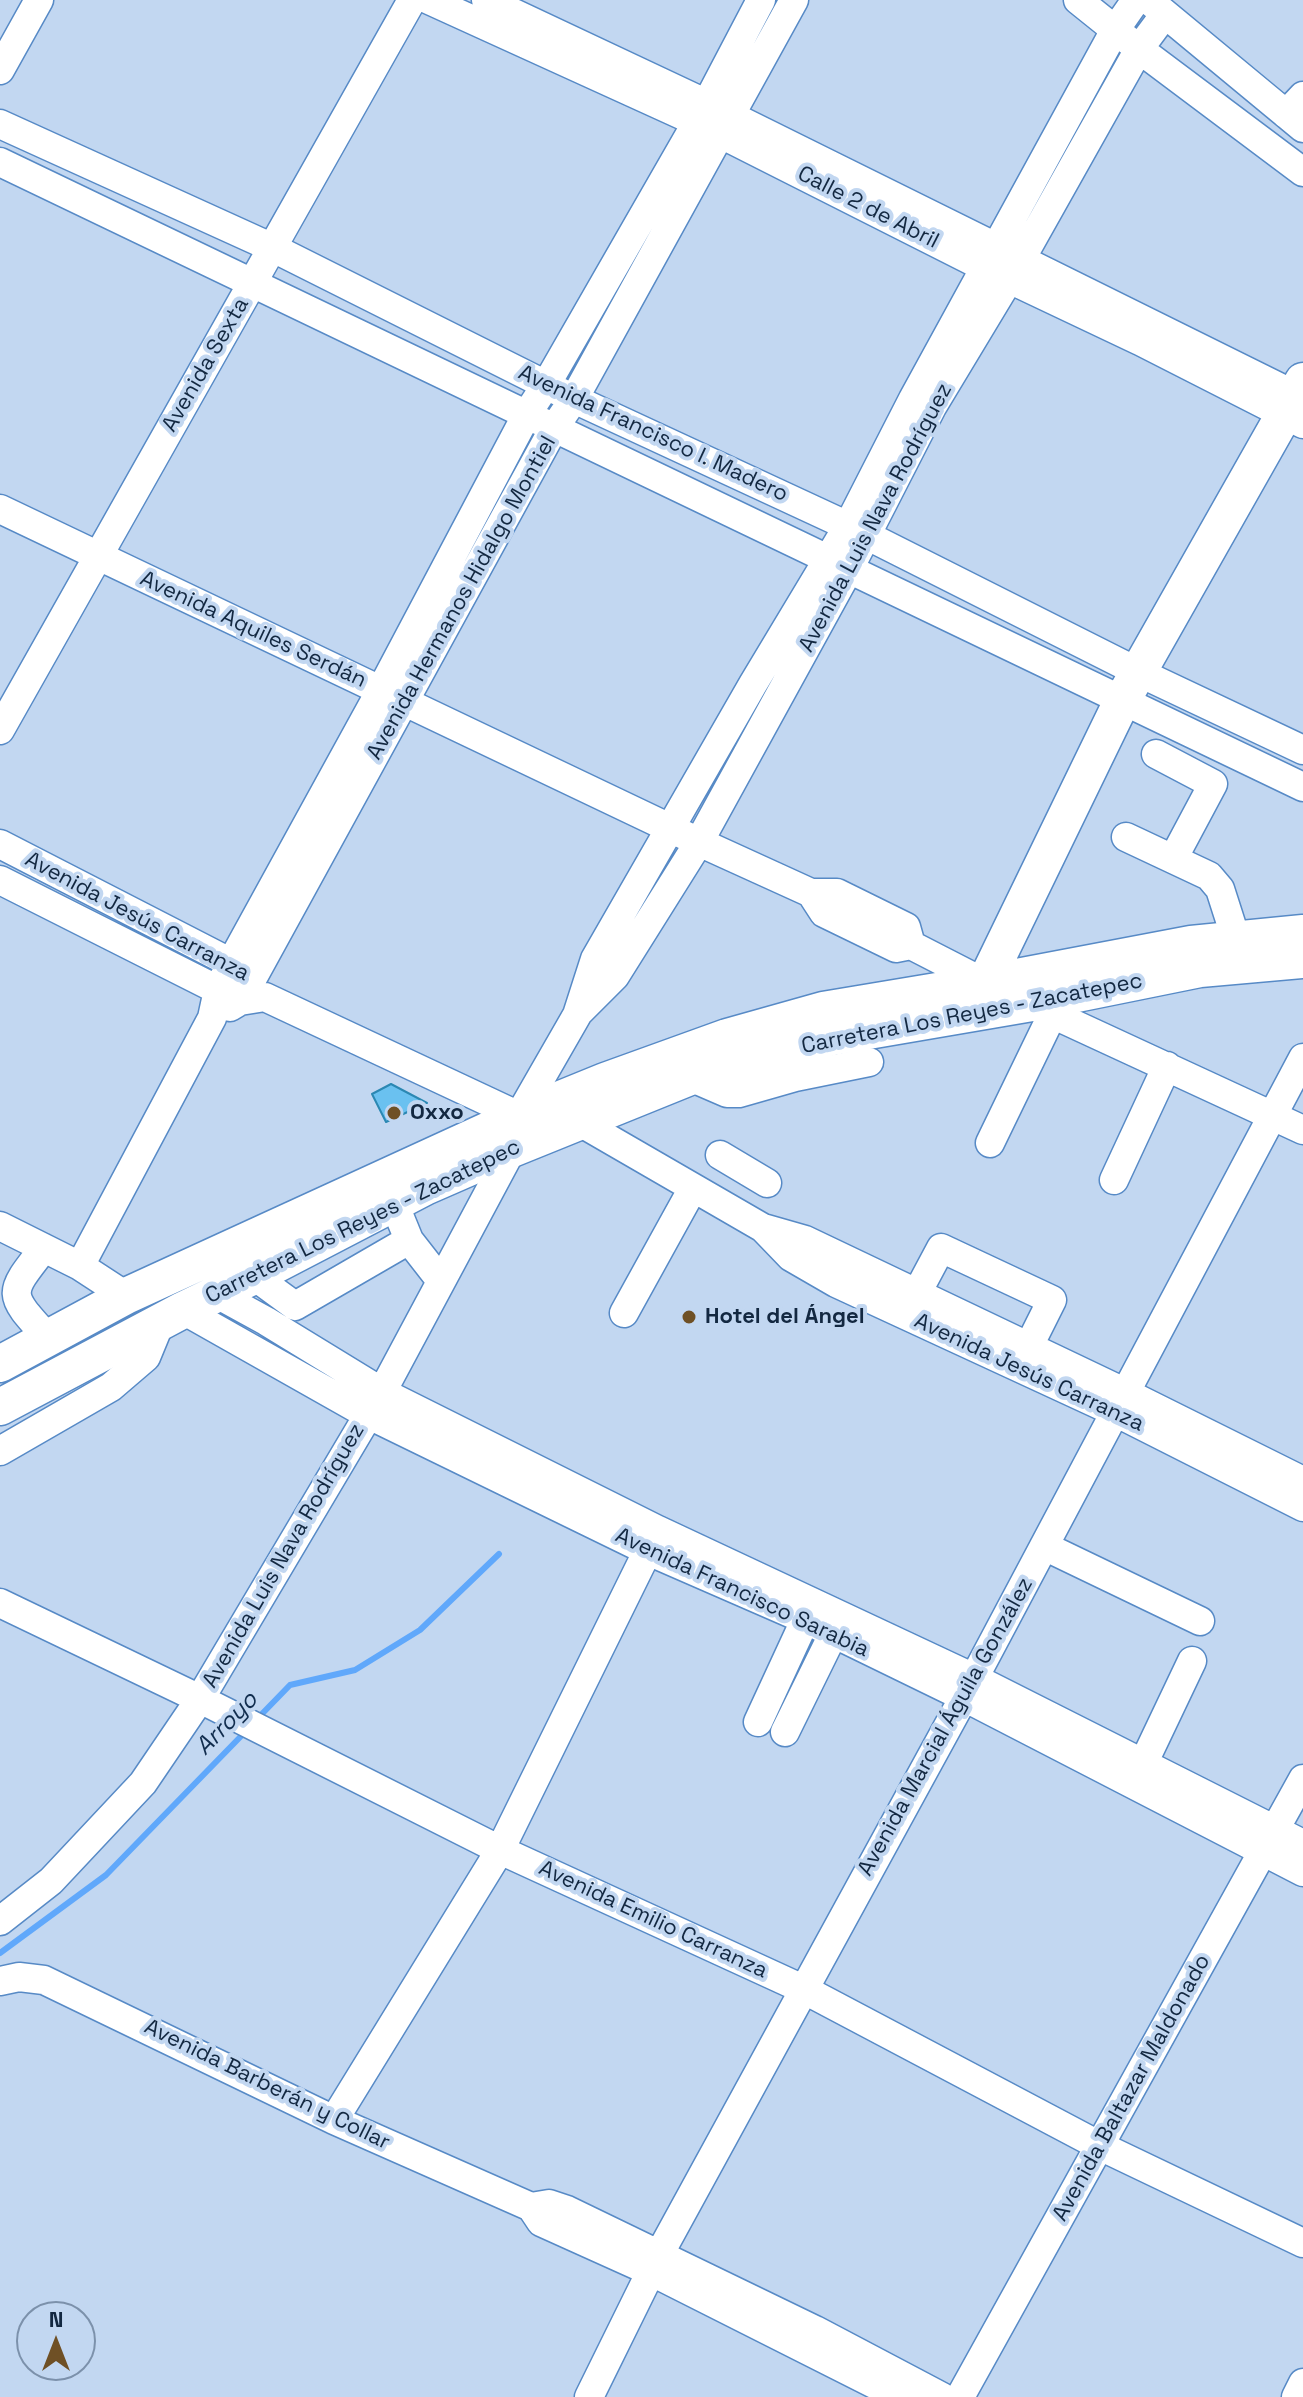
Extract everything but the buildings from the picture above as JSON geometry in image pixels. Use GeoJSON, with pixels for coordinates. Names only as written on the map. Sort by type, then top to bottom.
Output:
{"type":"FeatureCollection","features":[{"type":"Feature","properties":{"kind":"main road"},"geometry":{"type":"LineString","coordinates":[[985,983],[1130,686],[1298,403]]}},
{"type":"Feature","properties":{"kind":"main road","name":"Carretera Los Reyes - Zacatepec"},"geometry":{"type":"LineString","coordinates":[[0,1407],[394,1203],[605,1081],[727,1037],[823,1010],[1191,944],[1303,933]]}},
{"type":"Feature","properties":{"kind":"main road","name":"Carretera Los Reyes - Zacatepec"},"geometry":{"type":"LineString","coordinates":[[1,1362],[126,1296],[516,1132],[578,1121],[690,1077],[833,1037],[1043,1008],[1200,969],[1303,960]]}},
{"type":"Feature","properties":{"kind":"street"},"geometry":{"type":"LineString","coordinates":[[0,70],[39,0]]}},
{"type":"Feature","properties":{"kind":"street","name":"Avenida Sexta"},"geometry":{"type":"LineString","coordinates":[[0,730],[412,0]]}},
{"type":"Feature","properties":{"kind":"street","name":"Calle 2 de Abril"},"geometry":{"type":"LineString","coordinates":[[429,0],[565,50],[714,119],[1003,264],[1298,403]]}},
{"type":"Feature","properties":{"kind":"street","name":"Calle 2 de Abril"},"geometry":{"type":"LineString","coordinates":[[486,0],[565,50]]}},
{"type":"Feature","properties":{"kind":"street","name":"Avenida Hermanos Hidalgo Montiel"},"geometry":{"type":"LineString","coordinates":[[80,1266],[212,1018],[241,985],[280,898],[393,697],[452,617],[554,428],[574,399],[643,275],[714,119],[761,0]]}},
{"type":"Feature","properties":{"kind":"street","name":"Avenida Hermanos Hidalgo Montiel"},"geometry":{"type":"LineString","coordinates":[[393,697],[425,605],[527,414],[617,262],[794,0]]}},
{"type":"Feature","properties":{"kind":"street"},"geometry":{"type":"LineString","coordinates":[[1078,0],[1303,172]]}},
{"type":"Feature","properties":{"kind":"street","name":"Avenida Luis Nava Rodríguez"},"geometry":{"type":"LineString","coordinates":[[1003,264],[1115,30],[1136,0]]}},
{"type":"Feature","properties":{"kind":"street"},"geometry":{"type":"LineString","coordinates":[[1157,7],[1297,112]]}},
{"type":"Feature","properties":{"kind":"street","name":"Avenida Luis Nava Rodríguez"},"geometry":{"type":"LineString","coordinates":[[577,1015],[615,976],[699,842],[779,699],[839,564],[923,403],[1003,264],[1139,49],[1157,7]]}},
{"type":"Feature","properties":{"kind":"street","name":"Avenida Francisco I. Madero"},"geometry":{"type":"LineString","coordinates":[[0,124],[273,248],[574,399],[857,532],[978,593],[1259,766],[1303,787]]}},
{"type":"Feature","properties":{"kind":"street","name":"Avenida Francisco I. Madero"},"geometry":{"type":"LineString","coordinates":[[0,162],[964,624],[1274,736],[1303,750]]}},
{"type":"Feature","properties":{"kind":"street"},"geometry":{"type":"LineString","coordinates":[[617,262],[643,275]]}},
{"type":"Feature","properties":{"kind":"street"},"geometry":{"type":"LineString","coordinates":[[390,348],[405,314]]}},
{"type":"Feature","properties":{"kind":"street"},"geometry":{"type":"LineString","coordinates":[[699,497],[717,465]]}},
{"type":"Feature","properties":{"kind":"street","name":"Avenida Aquiles Serdán"},"geometry":{"type":"LineString","coordinates":[[0,509],[811,893],[824,913],[896,948],[911,945],[985,983],[1303,1130]]}},
{"type":"Feature","properties":{"kind":"street"},"geometry":{"type":"LineString","coordinates":[[459,543],[486,555]]}},
{"type":"Feature","properties":{"kind":"street","name":"Avenida Luis Nava Rodríguez"},"geometry":{"type":"LineString","coordinates":[[0,1921],[51,1881],[143,1783],[200,1699],[375,1403],[441,1281],[577,1015],[595,959],[753,684],[839,564]]}},
{"type":"Feature","properties":{"kind":"street"},"geometry":{"type":"LineString","coordinates":[[964,624],[978,593]]}},
{"type":"Feature","properties":{"kind":"street"},"geometry":{"type":"LineString","coordinates":[[425,605],[452,617]]}},
{"type":"Feature","properties":{"kind":"street"},"geometry":{"type":"LineString","coordinates":[[753,684],[779,699]]}},
{"type":"Feature","properties":{"kind":"street"},"geometry":{"type":"LineString","coordinates":[[1259,766],[1274,736]]}},
{"type":"Feature","properties":{"kind":"street"},"geometry":{"type":"LineString","coordinates":[[1156,754],[1213,784],[1173,859]]}},
{"type":"Feature","properties":{"kind":"street"},"geometry":{"type":"LineString","coordinates":[[1126,837],[1209,876],[1220,889],[1236,939]]}},
{"type":"Feature","properties":{"kind":"street","name":"Avenida Jesús Carranza"},"geometry":{"type":"LineString","coordinates":[[0,844],[241,985],[516,1132]]}},
{"type":"Feature","properties":{"kind":"street","name":"Avenida Jesús Carranza"},"geometry":{"type":"LineString","coordinates":[[0,880],[241,985]]}},
{"type":"Feature","properties":{"kind":"street"},"geometry":{"type":"LineString","coordinates":[[990,1143],[1043,1008]]}},
{"type":"Feature","properties":{"kind":"street","name":"Avenida Marcial Águila González"},"geometry":{"type":"LineString","coordinates":[[589,2397],[656,2263],[969,1687],[1303,1058]]}},
{"type":"Feature","properties":{"kind":"street"},"geometry":{"type":"LineString","coordinates":[[690,1077],[727,1093],[739,1093],[814,1072],[869,1062]]}},
{"type":"Feature","properties":{"kind":"street"},"geometry":{"type":"LineString","coordinates":[[1114,1180],[1167,1066]]}},
{"type":"Feature","properties":{"kind":"street","name":"Avenida Jesús Carranza"},"geometry":{"type":"LineString","coordinates":[[578,1121],[763,1228],[805,1240],[1029,1346],[1303,1507]]}},
{"type":"Feature","properties":{"kind":"street"},"geometry":{"type":"LineString","coordinates":[[720,1155],[756,1176],[727,1207]]}},
{"type":"Feature","properties":{"kind":"street"},"geometry":{"type":"LineString","coordinates":[[624,1313],[693,1188]]}},
{"type":"Feature","properties":{"kind":"street"},"geometry":{"type":"LineString","coordinates":[[394,1203],[409,1240],[441,1281]]}},
{"type":"Feature","properties":{"kind":"street"},"geometry":{"type":"LineString","coordinates":[[0,1226],[80,1266],[126,1296]]}},
{"type":"Feature","properties":{"kind":"street","name":"Avenida Jesús Carranza"},"geometry":{"type":"LineString","coordinates":[[763,1228],[791,1257],[836,1283],[1303,1481]]}},
{"type":"Feature","properties":{"kind":"street"},"geometry":{"type":"LineString","coordinates":[[234,1338],[409,1240]]}},
{"type":"Feature","properties":{"kind":"street"},"geometry":{"type":"LineString","coordinates":[[44,1248],[17,1282],[16,1296],[23,1310],[48,1338]]}},
{"type":"Feature","properties":{"kind":"street"},"geometry":{"type":"LineString","coordinates":[[917,1293],[941,1248],[1038,1293],[1052,1300],[1029,1346]]}},
{"type":"Feature","properties":{"kind":"street"},"geometry":{"type":"LineString","coordinates":[[254,1276],[295,1306]]}},
{"type":"Feature","properties":{"kind":"street","name":"Avenida Francisco Sarabia"},"geometry":{"type":"LineString","coordinates":[[215,1293],[266,1321],[375,1403]]}},
{"type":"Feature","properties":{"kind":"street"},"geometry":{"type":"LineString","coordinates":[[0,1451],[111,1387],[146,1357],[171,1316]]}},
{"type":"Feature","properties":{"kind":"street","name":"Avenida Francisco Sarabia"},"geometry":{"type":"LineString","coordinates":[[171,1316],[234,1338],[375,1403],[653,1541],[1143,1764],[1268,1842],[1303,1872]]}},
{"type":"Feature","properties":{"kind":"street"},"geometry":{"type":"LineString","coordinates":[[334,2120],[500,1850],[653,1541]]}},
{"type":"Feature","properties":{"kind":"street"},"geometry":{"type":"LineString","coordinates":[[1044,1546],[1200,1621]]}},
{"type":"Feature","properties":{"kind":"street","name":"Avenida Emilio Carranza"},"geometry":{"type":"LineString","coordinates":[[0,1603],[200,1699],[500,1850],[803,1989],[1100,2146],[1303,2243]]}},
{"type":"Feature","properties":{"kind":"street"},"geometry":{"type":"LineString","coordinates":[[809,1611],[747,1717],[790,1734],[837,1624]]}},
{"type":"Feature","properties":{"kind":"street"},"geometry":{"type":"LineString","coordinates":[[1143,1764],[1192,1661]]}},
{"type":"Feature","properties":{"kind":"street","name":"Avenida Francisco Sarabia"},"geometry":{"type":"LineString","coordinates":[[969,1687],[1268,1842],[1303,1844]]}},
{"type":"Feature","properties":{"kind":"street","name":"Avenida Baltazar Maldonado"},"geometry":{"type":"LineString","coordinates":[[960,2397],[1303,1779]]}},
{"type":"Feature","properties":{"kind":"street","name":"Avenida Barberán y Collar"},"geometry":{"type":"LineString","coordinates":[[0,1981],[19,1977],[44,1980],[334,2120],[531,2207],[549,2204],[567,2210],[656,2263],[810,2339],[942,2397]]}},
{"type":"Feature","properties":{"kind":"street","name":"Avenida Barberán y Collar"},"geometry":{"type":"LineString","coordinates":[[810,2339],[900,2397]]}},
{"type":"Feature","properties":{"kind":"street"},"geometry":{"type":"LineString","coordinates":[[1296,2397],[1303,2383]]}},
{"type":"Feature","properties":{"kind":"waterway","name":"Arroyo"},"geometry":{"type":"LineString","coordinates":[[257,1719],[290,1685],[355,1670],[420,1630],[499,1554]]}},
{"type":"Feature","properties":{"kind":"waterway","name":"Arroyo"},"geometry":{"type":"LineString","coordinates":[[0,1953],[106,1875],[247,1730]]}},
{"type":"Feature","properties":{"kind":"place","name":"Oxxo"},"geometry":{"type":"Point","coordinates":[394,1113]}},
{"type":"Feature","properties":{"kind":"place","name":"Hotel del Ángel"},"geometry":{"type":"Point","coordinates":[689,1317]}}]}
